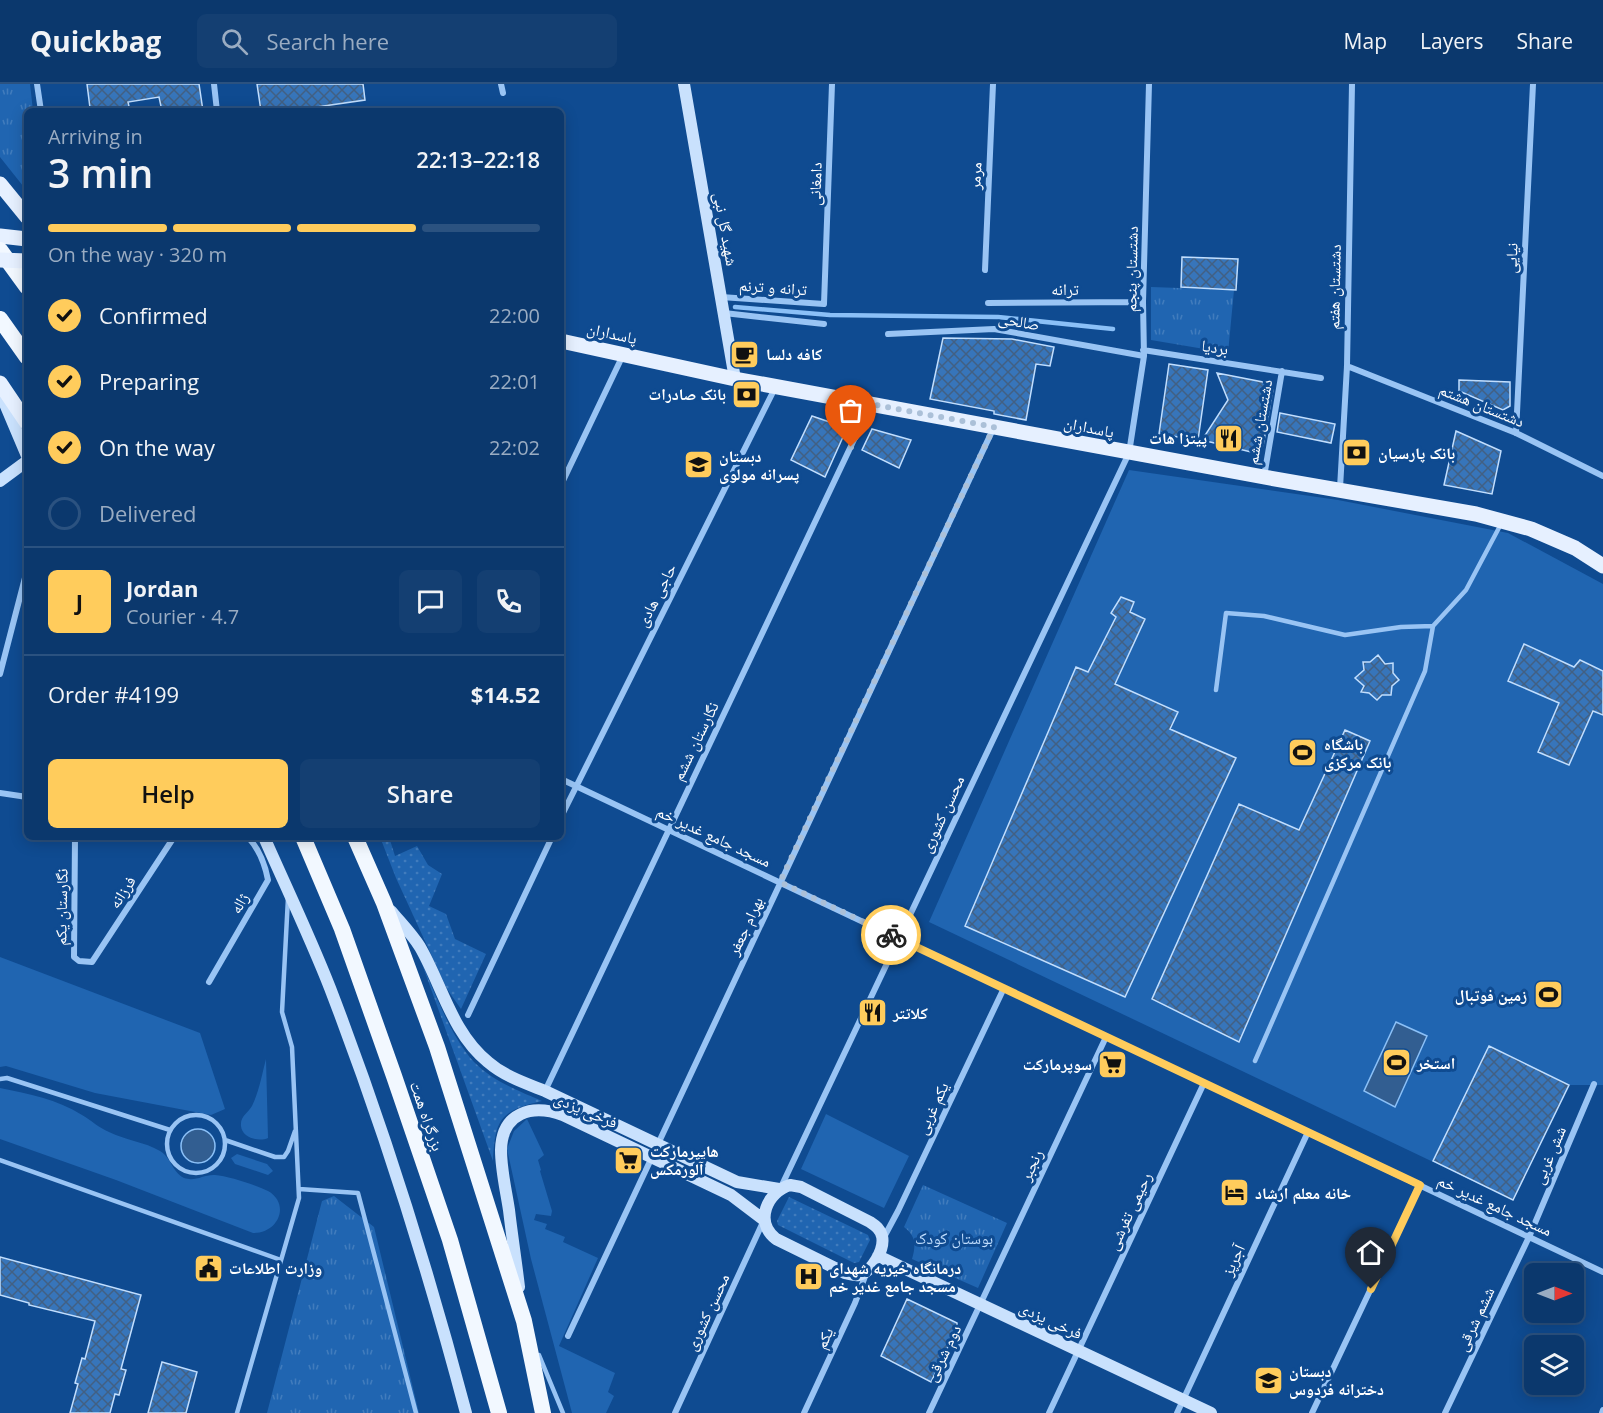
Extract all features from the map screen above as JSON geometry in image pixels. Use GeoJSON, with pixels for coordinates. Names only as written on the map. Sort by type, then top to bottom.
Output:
{"type":"FeatureCollection","features":[{"type":"Feature","properties":{"kind":"highway"},"geometry":{"type":"LineString","coordinates":[[0,250],[24,283]]}},
{"type":"Feature","properties":{"kind":"highway"},"geometry":{"type":"LineString","coordinates":[[0,319],[24,353]]}},
{"type":"Feature","properties":{"kind":"highway","name":"بزرگراه همت"},"geometry":{"type":"LineString","coordinates":[[304,840],[342,929],[450,1240],[499,1413]]}},
{"type":"Feature","properties":{"kind":"highway","name":"بزرگراه همت"},"geometry":{"type":"LineString","coordinates":[[356,840],[384,903],[437,1047],[524,1321],[543,1413]]}},
{"type":"Feature","properties":{"kind":"main road","name":"شهید گل نبی"},"geometry":{"type":"LineString","coordinates":[[684,84],[735,379]]}},
{"type":"Feature","properties":{"kind":"main road"},"geometry":{"type":"LineString","coordinates":[[0,184],[24,213]]}},
{"type":"Feature","properties":{"kind":"main road"},"geometry":{"type":"LineString","coordinates":[[0,236],[24,239]]}},
{"type":"Feature","properties":{"kind":"main road"},"geometry":{"type":"LineString","coordinates":[[0,260],[24,261]]}},
{"type":"Feature","properties":{"kind":"main road","name":"پاسداران"},"geometry":{"type":"LineString","coordinates":[[564,341],[735,379],[1129,453],[1476,514],[1531,529],[1566,544],[1603,566]]}},
{"type":"Feature","properties":{"kind":"main road"},"geometry":{"type":"LineString","coordinates":[[0,382],[24,418]]}},
{"type":"Feature","properties":{"kind":"main road"},"geometry":{"type":"LineString","coordinates":[[0,391],[24,449]]}},
{"type":"Feature","properties":{"kind":"main road"},"geometry":{"type":"LineString","coordinates":[[0,481],[24,463]]}},
{"type":"Feature","properties":{"kind":"main road"},"geometry":{"type":"LineString","coordinates":[[265,840],[329,987],[385,1143],[440,1313],[466,1413]]}},
{"type":"Feature","properties":{"kind":"main road","name":"فرخی یزدی"},"geometry":{"type":"LineString","coordinates":[[384,903],[419,946],[462,1032],[487,1061],[505,1074],[737,1182],[780,1188],[790,1185],[801,1187],[870,1222],[880,1229],[883,1239]]}},
{"type":"Feature","properties":{"kind":"main road","name":"فرخی یزدی"},"geometry":{"type":"LineString","coordinates":[[524,1321],[501,1149],[504,1136],[512,1120],[519,1114],[535,1109],[552,1111],[731,1195],[764,1221],[767,1231],[776,1239],[845,1273],[857,1276],[866,1273]]}},
{"type":"Feature","properties":{"kind":"main road"},"geometry":{"type":"LineString","coordinates":[[764,1221],[770,1203],[780,1188]]}},
{"type":"Feature","properties":{"kind":"main road"},"geometry":{"type":"LineString","coordinates":[[866,1273],[878,1256],[883,1239]]}},
{"type":"Feature","properties":{"kind":"main road","name":"فرخی یزدی"},"geometry":{"type":"LineString","coordinates":[[878,1256],[1211,1413]]}},
{"type":"Feature","properties":{"kind":"street"},"geometry":{"type":"LineString","coordinates":[[37,84],[41,108]]}},
{"type":"Feature","properties":{"kind":"street"},"geometry":{"type":"LineString","coordinates":[[214,84],[217,108]]}},
{"type":"Feature","properties":{"kind":"street"},"geometry":{"type":"LineString","coordinates":[[501,84],[502,93]]}},
{"type":"Feature","properties":{"kind":"street","name":"دامغانی"},"geometry":{"type":"LineString","coordinates":[[824,304],[832,84]]}},
{"type":"Feature","properties":{"kind":"street","name":"مرمر"},"geometry":{"type":"LineString","coordinates":[[985,270],[993,84]]}},
{"type":"Feature","properties":{"kind":"street","name":"دشتستان پنجم"},"geometry":{"type":"LineString","coordinates":[[1129,453],[1144,353],[1143,303],[1149,84]]}},
{"type":"Feature","properties":{"kind":"street","name":"دشتستان هفتم"},"geometry":{"type":"LineString","coordinates":[[1340,490],[1347,366],[1352,84]]}},
{"type":"Feature","properties":{"kind":"street","name":"نیایی"},"geometry":{"type":"LineString","coordinates":[[1516,433],[1533,84]]}},
{"type":"Feature","properties":{"kind":"street","name":"ترانه و ترنم"},"geometry":{"type":"LineString","coordinates":[[721,297],[824,304]]}},
{"type":"Feature","properties":{"kind":"street","name":"ترانه"},"geometry":{"type":"LineString","coordinates":[[988,303],[1143,303]]}},
{"type":"Feature","properties":{"kind":"street"},"geometry":{"type":"LineString","coordinates":[[724,313],[824,324]]}},
{"type":"Feature","properties":{"kind":"street","name":"صالحی"},"geometry":{"type":"LineString","coordinates":[[888,334],[994,328],[1144,353]]}},
{"type":"Feature","properties":{"kind":"street","name":"بردیا"},"geometry":{"type":"LineString","coordinates":[[1144,353],[1321,378]]}},
{"type":"Feature","properties":{"kind":"street"},"geometry":{"type":"LineString","coordinates":[[564,479],[623,354]]}},
{"type":"Feature","properties":{"kind":"street","name":"دشتستان هشتم"},"geometry":{"type":"LineString","coordinates":[[1347,366],[1516,433],[1603,476]]}},
{"type":"Feature","properties":{"kind":"street","name":"دشتستان ششم"},"geometry":{"type":"LineString","coordinates":[[1264,477],[1282,371]]}},
{"type":"Feature","properties":{"kind":"street","name":"حاجی هادی"},"geometry":{"type":"LineString","coordinates":[[564,811],[776,386]]}},
{"type":"Feature","properties":{"kind":"street","name":"نگارستان ششم"},"geometry":{"type":"LineString","coordinates":[[545,1091],[871,404]]}},
{"type":"Feature","properties":{"kind":"street","name":"بهرام جعفر"},"geometry":{"type":"LineString","coordinates":[[658,1144],[994,427]]}},
{"type":"Feature","properties":{"kind":"street","name":"محسن کشوری"},"geometry":{"type":"LineString","coordinates":[[780,1188],[1129,453]]}},
{"type":"Feature","properties":{"kind":"street"},"geometry":{"type":"LineString","coordinates":[[0,675],[24,582]]}},
{"type":"Feature","properties":{"kind":"street","name":"مسجد جامع غدیر خم"},"geometry":{"type":"LineString","coordinates":[[564,780],[1603,1272]]}},
{"type":"Feature","properties":{"kind":"street"},"geometry":{"type":"LineString","coordinates":[[0,792],[24,796]]}},
{"type":"Feature","properties":{"kind":"street","name":"نگارستان یکم"},"geometry":{"type":"LineString","coordinates":[[75,840],[74,957],[79,961],[92,962]]}},
{"type":"Feature","properties":{"kind":"street","name":"فرزانه"},"geometry":{"type":"LineString","coordinates":[[92,962],[172,840]]}},
{"type":"Feature","properties":{"kind":"street","name":"ژاله"},"geometry":{"type":"LineString","coordinates":[[209,982],[268,880],[265,866],[251,840]]}},
{"type":"Feature","properties":{"kind":"street"},"geometry":{"type":"LineString","coordinates":[[468,1015],[551,840]]}},
{"type":"Feature","properties":{"kind":"street","name":"یکم غربی"},"geometry":{"type":"LineString","coordinates":[[883,1239],[1004,988]]}},
{"type":"Feature","properties":{"kind":"street","name":"رنجبر"},"geometry":{"type":"LineString","coordinates":[[981,1304],[1106,1036]]}},
{"type":"Feature","properties":{"kind":"street","name":"رحیمی تفرشی"},"geometry":{"type":"LineString","coordinates":[[1049,1413],[1204,1083]]}},
{"type":"Feature","properties":{"kind":"street","name":"شش غربی"},"geometry":{"type":"LineString","coordinates":[[1529,1237],[1594,1084]]}},
{"type":"Feature","properties":{"kind":"street","name":"آجرپز"},"geometry":{"type":"LineString","coordinates":[[1177,1413],[1308,1132]]}},
{"type":"Feature","properties":{"kind":"street"},"geometry":{"type":"LineString","coordinates":[[568,1336],[652,1157]]}},
{"type":"Feature","properties":{"kind":"street"},"geometry":{"type":"LineString","coordinates":[[1312,1413],[1420,1185]]}},
{"type":"Feature","properties":{"kind":"street","name":"محسن کشوری"},"geometry":{"type":"LineString","coordinates":[[675,1413],[764,1221]]}},
{"type":"Feature","properties":{"kind":"street","name":"ششم شرقی"},"geometry":{"type":"LineString","coordinates":[[1445,1413],[1529,1237]]}},
{"type":"Feature","properties":{"kind":"street","name":"یکم"},"geometry":{"type":"LineString","coordinates":[[804,1413],[855,1303],[866,1273]]}},
{"type":"Feature","properties":{"kind":"street","name":"دوم شرقی"},"geometry":{"type":"LineString","coordinates":[[929,1413],[981,1304]]}},
{"type":"Feature","properties":{"kind":"lane"},"geometry":{"type":"LineString","coordinates":[[1255,1061],[1425,671],[1433,626],[1466,590],[1502,521]]}},
{"type":"Feature","properties":{"kind":"lane"},"geometry":{"type":"LineString","coordinates":[[1215,690],[1226,613],[1264,616],[1345,635],[1401,627],[1433,626]]}},
{"type":"Feature","properties":{"kind":"lane"},"geometry":{"type":"LineString","coordinates":[[237,1413],[299,1198],[292,1047],[282,1012],[288,892]]}},
{"type":"Feature","properties":{"kind":"lane"},"geometry":{"type":"LineString","coordinates":[[0,1079],[7,1078],[170,1130]]}},
{"type":"Feature","properties":{"kind":"lane"},"geometry":{"type":"LineString","coordinates":[[192,1115],[210,1118],[217,1124],[225,1140],[225,1149],[216,1166],[207,1172],[197,1174],[178,1168],[171,1160],[167,1150],[170,1130],[183,1118],[192,1115]]}},
{"type":"Feature","properties":{"kind":"lane"},"geometry":{"type":"LineString","coordinates":[[225,1140],[275,1157],[284,1157],[296,1127]]}},
{"type":"Feature","properties":{"kind":"lane"},"geometry":{"type":"LineString","coordinates":[[0,1160],[281,1260]]}},
{"type":"Feature","properties":{"kind":"lane"},"geometry":{"type":"LineString","coordinates":[[299,1190],[358,1193],[416,1413]]}},
{"type":"Feature","properties":{"kind":"lane"},"geometry":{"type":"LineString","coordinates":[[524,1321],[563,1413]]}},
{"type":"Feature","properties":{"kind":"green space"},"geometry":{"type":"Polygon","coordinates":[[[0,84],[30,84],[33,108],[24,108],[24,187],[0,157],[0,84]]]}},
{"type":"Feature","properties":{"kind":"green space"},"geometry":{"type":"Polygon","coordinates":[[[1151,287],[1234,290],[1228,353],[1151,340],[1151,287]]]}},
{"type":"Feature","properties":{"kind":"green space","name":"باشگاه بانک مرکزی"},"geometry":{"type":"Polygon","coordinates":[[[1129,470],[1338,500],[1508,533],[1603,584],[1603,1085],[1569,1085],[1513,1200],[929,922],[1129,470]]]}},
{"type":"Feature","properties":{"kind":"green space"},"geometry":{"type":"Polygon","coordinates":[[[381,840],[390,840],[395,856],[417,846],[428,865],[442,874],[429,906],[446,914],[455,939],[486,954],[461,1009],[447,989],[381,840]]]}},
{"type":"Feature","properties":{"kind":"green space"},"geometry":{"type":"Polygon","coordinates":[[[0,957],[200,1033],[225,1109],[211,1115],[95,1093],[6,1066],[0,1067],[0,957]]]}},
{"type":"Feature","properties":{"kind":"green space"},"geometry":{"type":"Polygon","coordinates":[[[422,964],[451,1028],[474,1062],[498,1080],[542,1101],[517,1109],[502,1119],[496,1135],[493,1161],[422,964]]]}},
{"type":"Feature","properties":{"kind":"green space"},"geometry":{"type":"Polygon","coordinates":[[[266,1059],[268,1138],[256,1139],[244,1134],[241,1123],[254,1101],[266,1059]]]}},
{"type":"Feature","properties":{"kind":"green space"},"geometry":{"type":"Polygon","coordinates":[[[0,1088],[63,1105],[105,1130],[154,1148],[167,1157],[184,1178],[221,1176],[268,1191],[279,1203],[280,1210],[275,1224],[262,1232],[253,1233],[116,1180],[0,1139],[0,1088]]]}},
{"type":"Feature","properties":{"kind":"green space"},"geometry":{"type":"Polygon","coordinates":[[[826,1114],[909,1156],[884,1208],[801,1169],[826,1114]]]}},
{"type":"Feature","properties":{"kind":"green space"},"geometry":{"type":"Polygon","coordinates":[[[527,1119],[544,1155],[538,1160],[552,1211],[551,1216],[536,1214],[534,1220],[547,1224],[545,1229],[565,1237],[563,1242],[598,1258],[559,1346],[615,1373],[608,1392],[614,1396],[606,1413],[572,1413],[531,1259],[507,1149],[514,1131],[527,1119]]]}},
{"type":"Feature","properties":{"kind":"green space"},"geometry":{"type":"Polygon","coordinates":[[[237,1154],[267,1164],[273,1171],[268,1175],[235,1164],[231,1158],[237,1154]]]}},
{"type":"Feature","properties":{"kind":"green space","name":"بوستان کودک"},"geometry":{"type":"Polygon","coordinates":[[[923,1185],[1007,1223],[978,1288],[912,1259],[914,1241],[904,1227],[923,1185]]]}},
{"type":"Feature","properties":{"kind":"green space"},"geometry":{"type":"Polygon","coordinates":[[[334,1196],[374,1227],[419,1413],[267,1413],[322,1201],[334,1196]]]}},
{"type":"Feature","properties":{"kind":"green space"},"geometry":{"type":"Polygon","coordinates":[[[789,1197],[868,1235],[870,1240],[859,1262],[854,1263],[778,1225],[777,1221],[789,1197]]]}},
{"type":"Feature","properties":{"kind":"shaded area","name":"استخر"},"geometry":{"type":"Polygon","coordinates":[[[1396,1022],[1427,1036],[1395,1107],[1364,1091],[1396,1022]]]}},
{"type":"Feature","properties":{"kind":"shaded area"},"geometry":{"type":"Polygon","coordinates":[[[198,1129],[210,1134],[215,1146],[210,1158],[198,1163],[186,1158],[181,1146],[186,1134],[198,1129]]]}},
{"type":"Feature","properties":{"kind":"building"},"geometry":{"type":"Polygon","coordinates":[[[87,84],[199,84],[203,108],[161,108],[159,97],[128,102],[129,108],[90,108],[87,84]]]}},
{"type":"Feature","properties":{"kind":"building"},"geometry":{"type":"Polygon","coordinates":[[[257,84],[363,84],[365,100],[310,108],[261,108],[257,84]]]}},
{"type":"Feature","properties":{"kind":"building"},"geometry":{"type":"Polygon","coordinates":[[[1182,257],[1238,259],[1236,290],[1181,287],[1182,257]]]}},
{"type":"Feature","properties":{"kind":"building"},"geometry":{"type":"Polygon","coordinates":[[[943,338],[1012,339],[1054,347],[1050,366],[1036,364],[1026,420],[994,414],[994,411],[930,399],[943,338]]]}},
{"type":"Feature","properties":{"kind":"building"},"geometry":{"type":"Polygon","coordinates":[[[1169,364],[1208,370],[1198,440],[1159,434],[1169,364]]]}},
{"type":"Feature","properties":{"kind":"building"},"geometry":{"type":"Polygon","coordinates":[[[1217,373],[1268,383],[1273,389],[1263,446],[1251,452],[1202,440],[1228,400],[1217,373]]]}},
{"type":"Feature","properties":{"kind":"building"},"geometry":{"type":"Polygon","coordinates":[[[1459,380],[1510,382],[1510,406],[1503,410],[1459,391],[1459,380]]]}},
{"type":"Feature","properties":{"kind":"building"},"geometry":{"type":"Polygon","coordinates":[[[1280,413],[1335,424],[1331,443],[1277,432],[1280,413]]]}},
{"type":"Feature","properties":{"kind":"building"},"geometry":{"type":"Polygon","coordinates":[[[812,416],[847,428],[825,477],[791,460],[812,416]]]}},
{"type":"Feature","properties":{"kind":"building"},"geometry":{"type":"Polygon","coordinates":[[[872,429],[911,440],[899,468],[862,450],[872,429]]]}},
{"type":"Feature","properties":{"kind":"building"},"geometry":{"type":"Polygon","coordinates":[[[1456,431],[1501,451],[1492,494],[1444,485],[1456,431]]]}},
{"type":"Feature","properties":{"kind":"building"},"geometry":{"type":"Polygon","coordinates":[[[1121,597],[1134,602],[1130,612],[1145,619],[1115,684],[1178,712],[1170,729],[1236,758],[1125,997],[965,926],[1076,667],[1088,672],[1116,617],[1111,613],[1121,597]]]}},
{"type":"Feature","properties":{"kind":"building"},"geometry":{"type":"Polygon","coordinates":[[[1524,644],[1574,667],[1580,660],[1603,671],[1603,715],[1593,711],[1569,765],[1538,752],[1559,703],[1508,681],[1524,644]]]}},
{"type":"Feature","properties":{"kind":"building"},"geometry":{"type":"Polygon","coordinates":[[[1378,655],[1385,664],[1393,663],[1393,673],[1399,680],[1392,686],[1391,695],[1382,695],[1377,700],[1369,693],[1361,692],[1364,686],[1355,678],[1364,670],[1363,662],[1370,662],[1378,655]]]}},
{"type":"Feature","properties":{"kind":"building"},"geometry":{"type":"Polygon","coordinates":[[[1345,730],[1370,741],[1239,1042],[1152,999],[1239,804],[1299,830],[1345,730]]]}},
{"type":"Feature","properties":{"kind":"building"},"geometry":{"type":"Polygon","coordinates":[[[1489,1046],[1569,1085],[1513,1200],[1433,1161],[1489,1046]]]}},
{"type":"Feature","properties":{"kind":"building"},"geometry":{"type":"Polygon","coordinates":[[[0,1257],[141,1295],[121,1369],[126,1370],[119,1395],[115,1394],[110,1413],[70,1413],[78,1384],[75,1383],[82,1358],[85,1359],[95,1321],[29,1305],[29,1303],[0,1295],[0,1257]]]}},
{"type":"Feature","properties":{"kind":"building"},"geometry":{"type":"Polygon","coordinates":[[[907,1299],[957,1323],[957,1328],[931,1382],[881,1356],[907,1299]]]}},
{"type":"Feature","properties":{"kind":"building"},"geometry":{"type":"Polygon","coordinates":[[[162,1362],[197,1372],[186,1413],[148,1413],[162,1362]]]}},
{"type":"Feature","properties":{"kind":"waterway"},"geometry":{"type":"LineString","coordinates":[[735,307],[830,315],[998,317],[1113,329]]}},
{"type":"Feature","properties":{"kind":"way so far"},"geometry":{"type":"LineString","coordinates":[[851,447],[871,404],[994,427],[780,882],[891,935]]}},
{"type":"Feature","properties":{"kind":"place","name":"کافه دلسا"},"geometry":{"type":"Point","coordinates":[745,354]}},
{"type":"Feature","properties":{"kind":"place","name":"بانک صادرات"},"geometry":{"type":"Point","coordinates":[747,394]}},
{"type":"Feature","properties":{"kind":"place","name":"پیتزا هات"},"geometry":{"type":"Point","coordinates":[1228,438]}},
{"type":"Feature","properties":{"kind":"place","name":"بانک پارسیان"},"geometry":{"type":"Point","coordinates":[1357,453]}},
{"type":"Feature","properties":{"kind":"place","name":"دبستان پسرانه مولوی"},"geometry":{"type":"Point","coordinates":[698,465]}},
{"type":"Feature","properties":{"kind":"place","name":"باشگاه بانک مرکزی"},"geometry":{"type":"Point","coordinates":[1303,753]}},
{"type":"Feature","properties":{"kind":"place","name":"زمین فوتبال"},"geometry":{"type":"Point","coordinates":[1548,995]}},
{"type":"Feature","properties":{"kind":"place","name":"کلاتتر"},"geometry":{"type":"Point","coordinates":[872,1013]}},
{"type":"Feature","properties":{"kind":"place","name":"استخر"},"geometry":{"type":"Point","coordinates":[1396,1063]}},
{"type":"Feature","properties":{"kind":"place","name":"سوپرمارکت"},"geometry":{"type":"Point","coordinates":[1113,1064]}},
{"type":"Feature","properties":{"kind":"place","name":"هایپرمارکت آلورمکس"},"geometry":{"type":"Point","coordinates":[629,1160]}},
{"type":"Feature","properties":{"kind":"place","name":"خانه معلم ارشاد"},"geometry":{"type":"Point","coordinates":[1234,1193]}},
{"type":"Feature","properties":{"kind":"place","name":"وزارت اطلاعات"},"geometry":{"type":"Point","coordinates":[208,1268]}},
{"type":"Feature","properties":{"kind":"place","name":"درمانگاه خیریه شهدای مسجد جامع غدیر خم"},"geometry":{"type":"Point","coordinates":[808,1277]}},
{"type":"Feature","properties":{"kind":"place","name":"دبستان دخترانه فردوس"},"geometry":{"type":"Point","coordinates":[1268,1380]}},
{"type":"Feature","properties":{"kind":"route"},"geometry":{"type":"LineString","coordinates":[[891,935],[1420,1185],[1371,1289]]}}]}
